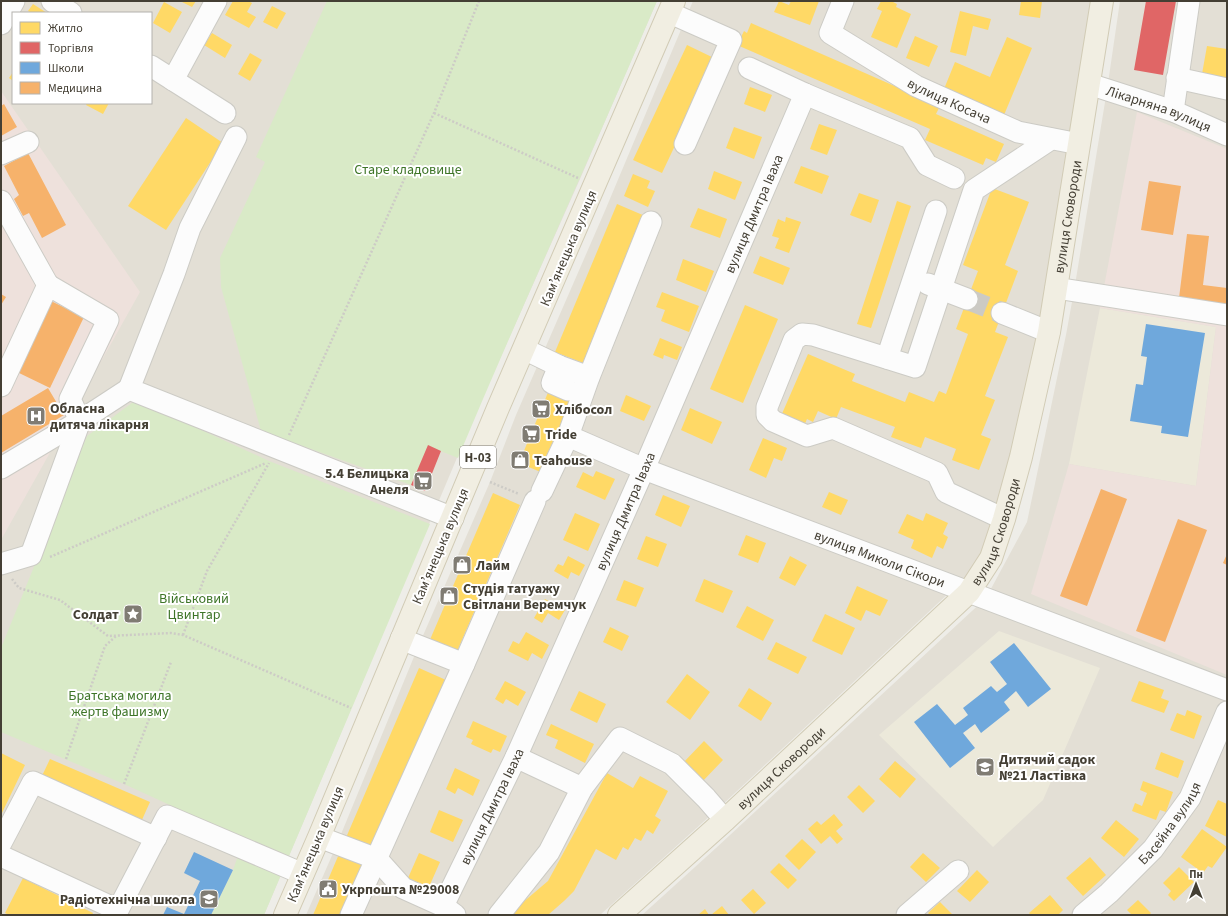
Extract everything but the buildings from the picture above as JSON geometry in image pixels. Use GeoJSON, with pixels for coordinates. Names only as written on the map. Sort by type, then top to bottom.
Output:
{"type":"FeatureCollection","features":[{"type":"Feature","properties":{"kind":"main road","name":"вулиця Сковороди"},"geometry":{"type":"LineString","coordinates":[[619,915],[725,820],[969,592],[991,558],[1004,519],[1021,457],[1049,332],[1102,1]]}},
{"type":"Feature","properties":{"kind":"main road","name":"Камʼянецька вулиця"},"geometry":{"type":"LineString","coordinates":[[285,915],[498,408],[672,7]]}},
{"type":"Feature","properties":{"kind":"street"},"geometry":{"type":"LineString","coordinates":[[1,24],[14,1]]}},
{"type":"Feature","properties":{"kind":"street"},"geometry":{"type":"LineString","coordinates":[[52,1],[69,12]]}},
{"type":"Feature","properties":{"kind":"street"},"geometry":{"type":"LineString","coordinates":[[174,80],[216,1]]}},
{"type":"Feature","properties":{"kind":"street","name":"вулиця Косача"},"geometry":{"type":"LineString","coordinates":[[843,1],[830,33],[916,86],[1018,132],[1079,144]]}},
{"type":"Feature","properties":{"kind":"street"},"geometry":{"type":"LineString","coordinates":[[1173,111],[1190,1]]}},
{"type":"Feature","properties":{"kind":"street"},"geometry":{"type":"LineString","coordinates":[[672,7],[731,40],[686,144]]}},
{"type":"Feature","properties":{"kind":"street"},"geometry":{"type":"LineString","coordinates":[[152,67],[225,113]]}},
{"type":"Feature","properties":{"kind":"street"},"geometry":{"type":"LineString","coordinates":[[749,68],[801,103],[910,138],[927,165],[954,178]]}},
{"type":"Feature","properties":{"kind":"street"},"geometry":{"type":"LineString","coordinates":[[1177,78],[1227,89]]}},
{"type":"Feature","properties":{"kind":"street","name":"Лікарняна вулиця"},"geometry":{"type":"LineString","coordinates":[[1088,84],[1173,111],[1227,135]]}},
{"type":"Feature","properties":{"kind":"street","name":"вулиця Дмитра Іваха"},"geometry":{"type":"LineString","coordinates":[[449,911],[644,469],[801,103]]}},
{"type":"Feature","properties":{"kind":"street"},"geometry":{"type":"LineString","coordinates":[[1,468],[80,421],[129,389],[174,274],[190,228],[236,137]]}},
{"type":"Feature","properties":{"kind":"street"},"geometry":{"type":"LineString","coordinates":[[1004,519],[946,492],[937,473],[833,428],[807,436],[773,421],[767,415],[767,407],[794,340],[802,334],[813,335],[915,367],[974,190],[1051,139]]}},
{"type":"Feature","properties":{"kind":"street"},"geometry":{"type":"LineString","coordinates":[[1,154],[28,142]]}},
{"type":"Feature","properties":{"kind":"street"},"geometry":{"type":"LineString","coordinates":[[1,201],[48,285],[108,320],[70,399],[80,421],[31,555],[5,569]]}},
{"type":"Feature","properties":{"kind":"street"},"geometry":{"type":"LineString","coordinates":[[888,358],[936,211]]}},
{"type":"Feature","properties":{"kind":"street"},"geometry":{"type":"LineString","coordinates":[[351,915],[538,496],[568,436],[589,377],[651,222]]}},
{"type":"Feature","properties":{"kind":"street"},"geometry":{"type":"LineString","coordinates":[[914,279],[942,288],[967,299]]}},
{"type":"Feature","properties":{"kind":"street"},"geometry":{"type":"LineString","coordinates":[[1,386],[48,285]]}},
{"type":"Feature","properties":{"kind":"street"},"geometry":{"type":"LineString","coordinates":[[1056,288],[1227,316]]}},
{"type":"Feature","properties":{"kind":"street"},"geometry":{"type":"LineString","coordinates":[[1002,313],[1049,332]]}},
{"type":"Feature","properties":{"kind":"street"},"geometry":{"type":"LineString","coordinates":[[524,349],[559,366],[589,377]]}},
{"type":"Feature","properties":{"kind":"street"},"geometry":{"type":"LineString","coordinates":[[559,366],[552,383],[568,390]]}},
{"type":"Feature","properties":{"kind":"street"},"geometry":{"type":"LineString","coordinates":[[129,389],[453,518]]}},
{"type":"Feature","properties":{"kind":"street","name":"вулиця Миколи Сікори"},"geometry":{"type":"LineString","coordinates":[[568,436],[644,469],[1227,690]]}},
{"type":"Feature","properties":{"kind":"street"},"geometry":{"type":"LineString","coordinates":[[400,639],[464,664]]}},
{"type":"Feature","properties":{"kind":"street","name":"Басейна вулиця"},"geometry":{"type":"LineString","coordinates":[[1083,915],[1109,893],[1153,849],[1190,798],[1227,712]]}},
{"type":"Feature","properties":{"kind":"street"},"geometry":{"type":"LineString","coordinates":[[499,915],[549,852],[582,788],[620,738],[672,764],[706,798],[725,820]]}},
{"type":"Feature","properties":{"kind":"street"},"geometry":{"type":"LineString","coordinates":[[516,757],[582,788]]}},
{"type":"Feature","properties":{"kind":"street"},"geometry":{"type":"LineString","coordinates":[[1,843],[33,782],[156,838]]}},
{"type":"Feature","properties":{"kind":"street"},"geometry":{"type":"LineString","coordinates":[[1,856],[118,910],[167,816],[303,874]]}},
{"type":"Feature","properties":{"kind":"street"},"geometry":{"type":"LineString","coordinates":[[319,837],[376,859],[403,888],[449,911]]}},
{"type":"Feature","properties":{"kind":"street"},"geometry":{"type":"LineString","coordinates":[[907,915],[958,871]]}},
{"type":"Feature","properties":{"kind":"path"},"geometry":{"type":"LineString","coordinates":[[281,450],[434,113],[479,1]]}},
{"type":"Feature","properties":{"kind":"path"},"geometry":{"type":"LineString","coordinates":[[434,113],[580,179]]}},
{"type":"Feature","properties":{"kind":"path"},"geometry":{"type":"LineString","coordinates":[[47,558],[269,461],[207,571],[183,635]]}},
{"type":"Feature","properties":{"kind":"path"},"geometry":{"type":"LineString","coordinates":[[5,569],[19,588],[60,600],[108,636],[171,633],[183,635],[352,708]]}},
{"type":"Feature","properties":{"kind":"path"},"geometry":{"type":"LineString","coordinates":[[66,759],[105,646],[116,636]]}},
{"type":"Feature","properties":{"kind":"path"},"geometry":{"type":"LineString","coordinates":[[124,784],[171,662]]}},
{"type":"Feature","properties":{"kind":"shaded area"},"geometry":{"type":"Polygon","coordinates":[[[1,1],[657,1],[580,179],[481,401],[264,915],[1,915],[1,1]]]}},
{"type":"Feature","properties":{"kind":"shaded area"},"geometry":{"type":"Polygon","coordinates":[[[693,1],[1094,1],[1042,330],[1014,455],[982,554],[967,576],[722,805],[600,915],[306,915],[337,844],[418,647],[490,482],[516,415],[604,213],[693,1]]]}},
{"type":"Feature","properties":{"kind":"shaded area"},"geometry":{"type":"Polygon","coordinates":[[[1120,1],[1227,1],[1227,915],[642,915],[986,598],[1027,522],[1074,291],[1120,1]]]}},
{"type":"Feature","properties":{"kind":"shaded area","name":"Обласна дитяча лікарня"},"geometry":{"type":"Polygon","coordinates":[[[1,91],[140,292],[1,540],[1,91]]]}},
{"type":"Feature","properties":{"kind":"shaded area"},"geometry":{"type":"Polygon","coordinates":[[[1137,112],[1227,149],[1227,675],[1031,594],[1069,464],[1196,486],[1216,327],[1100,308],[1137,112]]]}},
{"type":"Feature","properties":{"kind":"shaded area"},"geometry":{"type":"Polygon","coordinates":[[[1100,308],[1216,327],[1196,486],[1069,464],[1100,308]]]}},
{"type":"Feature","properties":{"kind":"shaded area","name":"Дитячий садок №21 Ластівка"},"geometry":{"type":"Polygon","coordinates":[[[999,631],[1100,668],[1043,800],[993,847],[879,735],[999,631]]]}},
{"type":"Feature","properties":{"kind":"green space","name":"Старе кладовище"},"geometry":{"type":"Polygon","coordinates":[[[327,1],[657,1],[458,458],[428,446],[411,485],[261,431],[221,287],[220,258],[265,162],[256,157],[327,1]]]}},
{"type":"Feature","properties":{"kind":"green space","name":"Військовий Цвинтар"},"geometry":{"type":"Polygon","coordinates":[[[136,400],[269,461],[430,524],[264,915],[211,915],[233,870],[244,839],[124,784],[1,732],[1,648],[87,436],[136,400]]]}},
{"type":"Feature","properties":{"kind":"tunnel"},"geometry":{"type":"LineString","coordinates":[[967,299],[1002,313]]}},
{"type":"Feature","properties":{"kind":"place","name":"Хлібосол"},"geometry":{"type":"Point","coordinates":[541,409]}},
{"type":"Feature","properties":{"kind":"place","name":"Обласна дитяча лікарня"},"geometry":{"type":"Point","coordinates":[36,416]}},
{"type":"Feature","properties":{"kind":"place","name":"Tride"},"geometry":{"type":"Point","coordinates":[531,434]}},
{"type":"Feature","properties":{"kind":"place","name":"Teahouse"},"geometry":{"type":"Point","coordinates":[520,460]}},
{"type":"Feature","properties":{"kind":"place","name":"5.4 Белицька Анеля"},"geometry":{"type":"Point","coordinates":[423,481]}},
{"type":"Feature","properties":{"kind":"place","name":"Лайм"},"geometry":{"type":"Point","coordinates":[462,565]}},
{"type":"Feature","properties":{"kind":"place","name":"Студія татуажу Світлани Веремчук"},"geometry":{"type":"Point","coordinates":[449,596]}},
{"type":"Feature","properties":{"kind":"place","name":"Солдат"},"geometry":{"type":"Point","coordinates":[133,614]}},
{"type":"Feature","properties":{"kind":"place","name":"Дитячий садок №21 Ластівка"},"geometry":{"type":"Point","coordinates":[985,767]}},
{"type":"Feature","properties":{"kind":"place","name":"Укрпошта №29008"},"geometry":{"type":"Point","coordinates":[328,889]}},
{"type":"Feature","properties":{"kind":"place","name":"Радіотехнічна школа"},"geometry":{"type":"Point","coordinates":[209,899]}},
{"type":"Feature","properties":{"kind":"park label","name":"Братська могила жертв фашизму"},"geometry":{"type":"Point","coordinates":[120,704]}}]}
